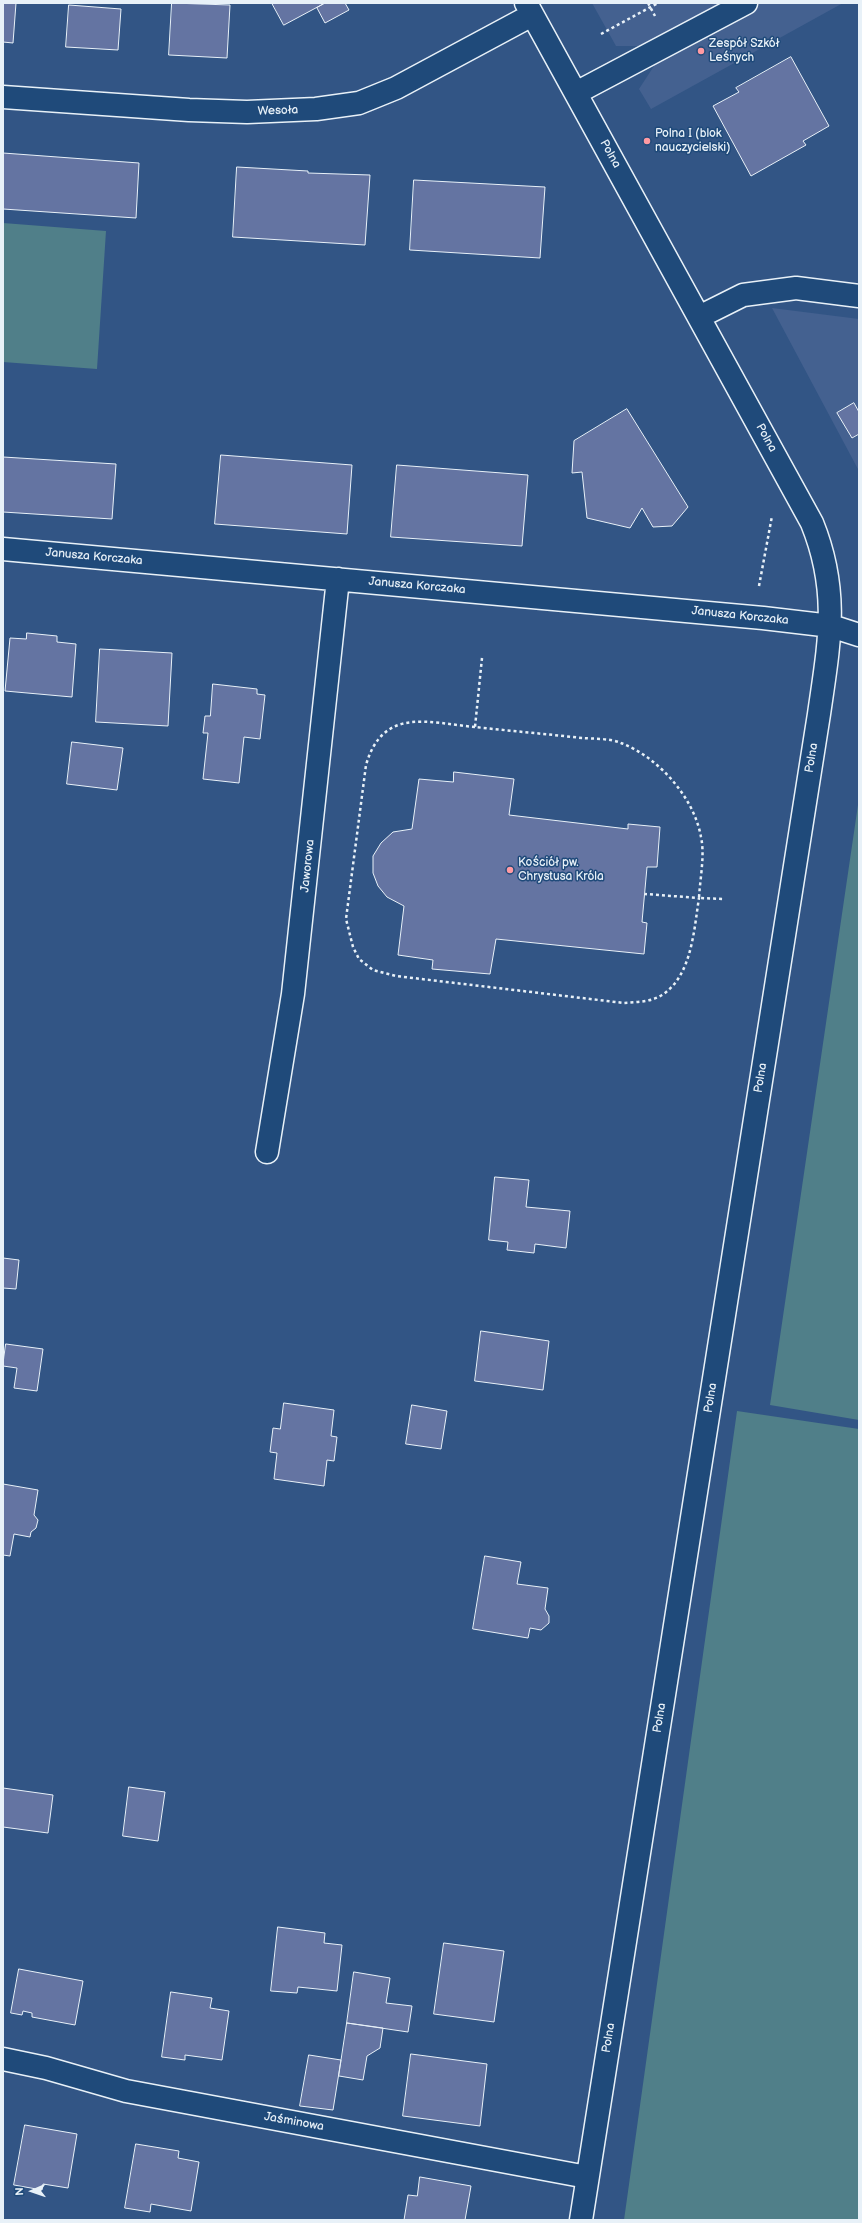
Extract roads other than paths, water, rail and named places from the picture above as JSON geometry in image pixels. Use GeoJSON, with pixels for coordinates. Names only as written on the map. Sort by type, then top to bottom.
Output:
{"type":"FeatureCollection","features":[{"type":"Feature","properties":{"kind":"street"},"geometry":{"type":"LineString","coordinates":[[576,93],[649,56],[746,3]]}},
{"type":"Feature","properties":{"kind":"street","name":"Polna"},"geometry":{"type":"LineString","coordinates":[[529,9],[812,523],[828,572],[831,626],[818,722],[581,2220]]}},
{"type":"Feature","properties":{"kind":"street","name":"Wesoła"},"geometry":{"type":"LineString","coordinates":[[3,97],[240,112],[330,107],[359,102],[396,88],[529,9]]}},
{"type":"Feature","properties":{"kind":"street"},"geometry":{"type":"LineString","coordinates":[[699,317],[744,296],[796,288],[859,296]]}},
{"type":"Feature","properties":{"kind":"street","name":"Janusza Korczaka"},"geometry":{"type":"LineString","coordinates":[[3,549],[831,626],[859,635]]}},
{"type":"Feature","properties":{"kind":"street","name":"Jaworowa"},"geometry":{"type":"LineString","coordinates":[[267,1152],[293,994],[338,579]]}},
{"type":"Feature","properties":{"kind":"street","name":"Jaśminowa"},"geometry":{"type":"LineString","coordinates":[[3,2059],[46,2068],[126,2091],[587,2177]]}},
{"type":"Feature","properties":{"kind":"place","name":"Zespół Szkół Leśnych"},"geometry":{"type":"Point","coordinates":[701,51]}},
{"type":"Feature","properties":{"kind":"place","name":"Polna I (blok nauczycielski)"},"geometry":{"type":"Point","coordinates":[647,141]}},
{"type":"Feature","properties":{"kind":"place","name":"Kościół pw. Chrystusa Króla"},"geometry":{"type":"Point","coordinates":[510,870]}}]}
